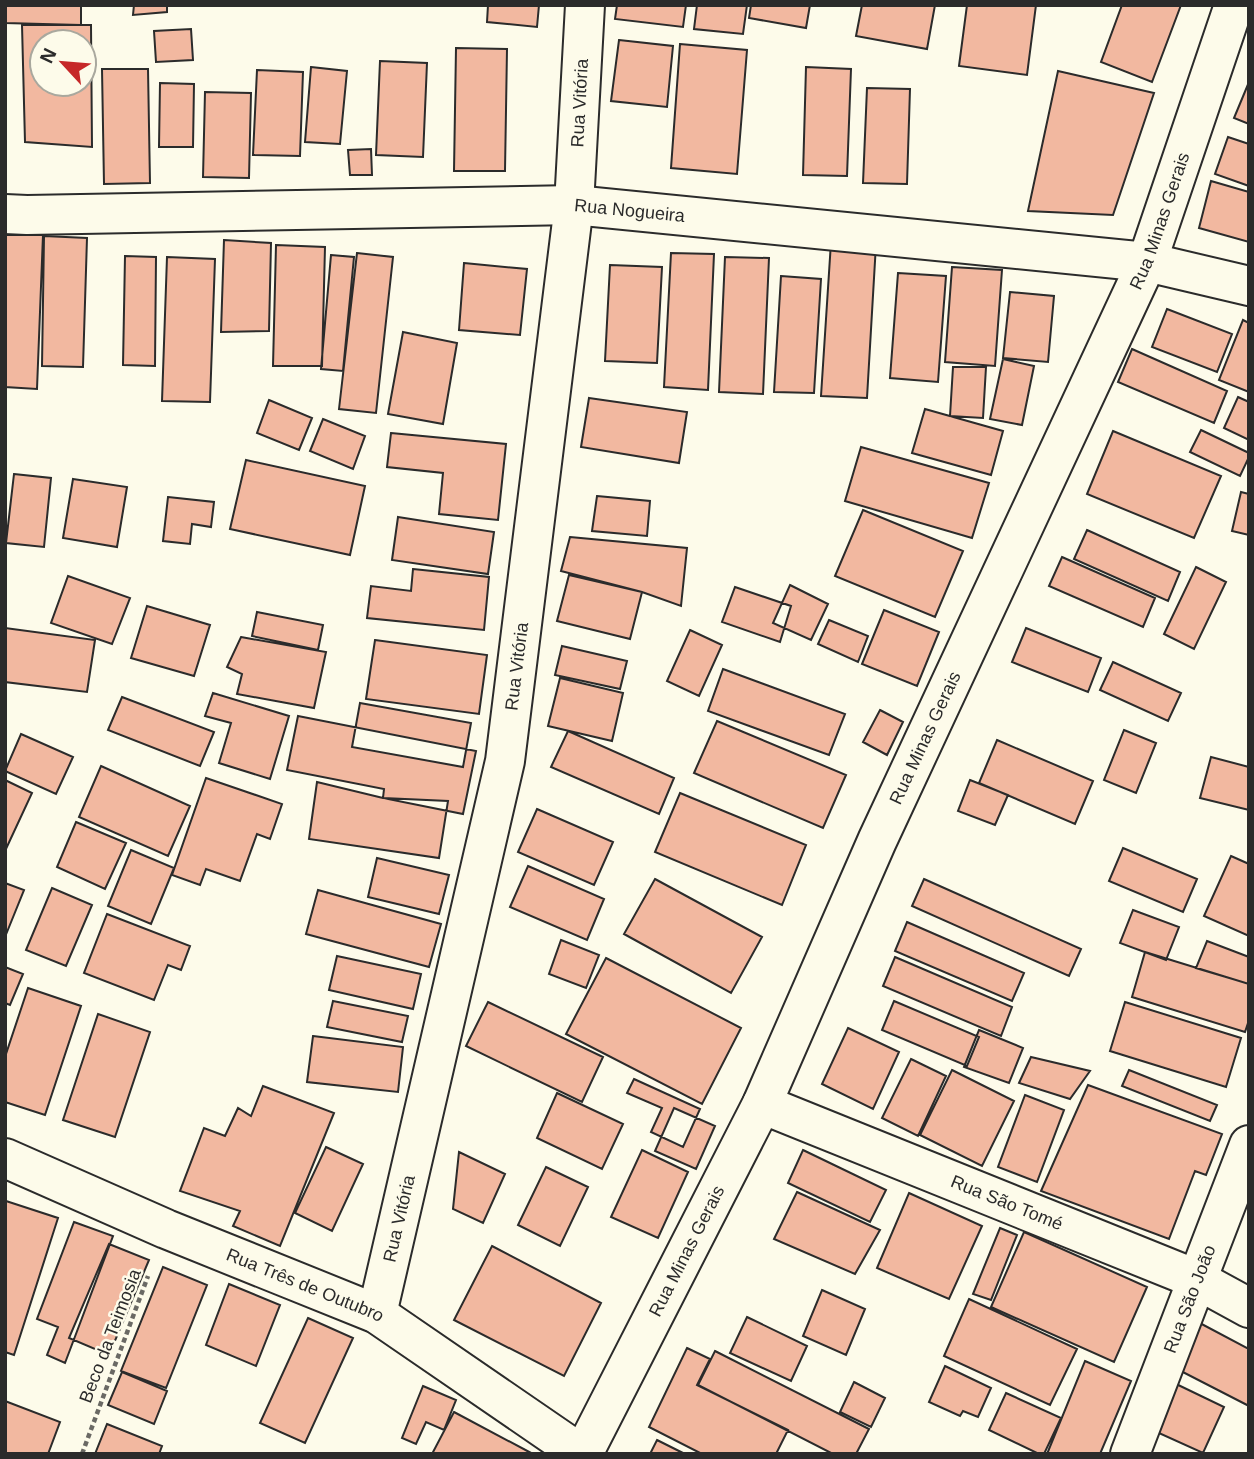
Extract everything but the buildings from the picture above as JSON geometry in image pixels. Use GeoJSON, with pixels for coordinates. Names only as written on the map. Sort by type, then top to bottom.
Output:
{"type":"FeatureCollection","features":[{"type":"Feature","properties":{"kind":"street","name":"Rua Vitória"},"geometry":{"type":"LineString","coordinates":[[377,1314],[505,761],[574,205],[584,5]]}},
{"type":"Feature","properties":{"kind":"street","name":"Rua Minas Gerais"},"geometry":{"type":"LineString","coordinates":[[582,1454],[762,1104],[877,841],[1147,262],[1234,5]]}},
{"type":"Feature","properties":{"kind":"street","name":"Rua Nogueira"},"geometry":{"type":"LineString","coordinates":[[5,214],[574,205],[1147,262],[1249,286]]}},
{"type":"Feature","properties":{"kind":"street","name":"Rua São Tomé"},"geometry":{"type":"LineString","coordinates":[[762,1104],[1196,1279],[1249,1308]]}},
{"type":"Feature","properties":{"kind":"street","name":"Rua São João"},"geometry":{"type":"LineString","coordinates":[[1130,1454],[1249,1145]]}},
{"type":"Feature","properties":{"kind":"street","name":"Rua Três de Outubro"},"geometry":{"type":"LineString","coordinates":[[5,1158],[166,1229],[377,1314],[582,1454]]}},
{"type":"Feature","properties":{"kind":"path","name":"Beco da Teimosia"},"geometry":{"type":"LineString","coordinates":[[82,1454],[166,1229]]}}]}
